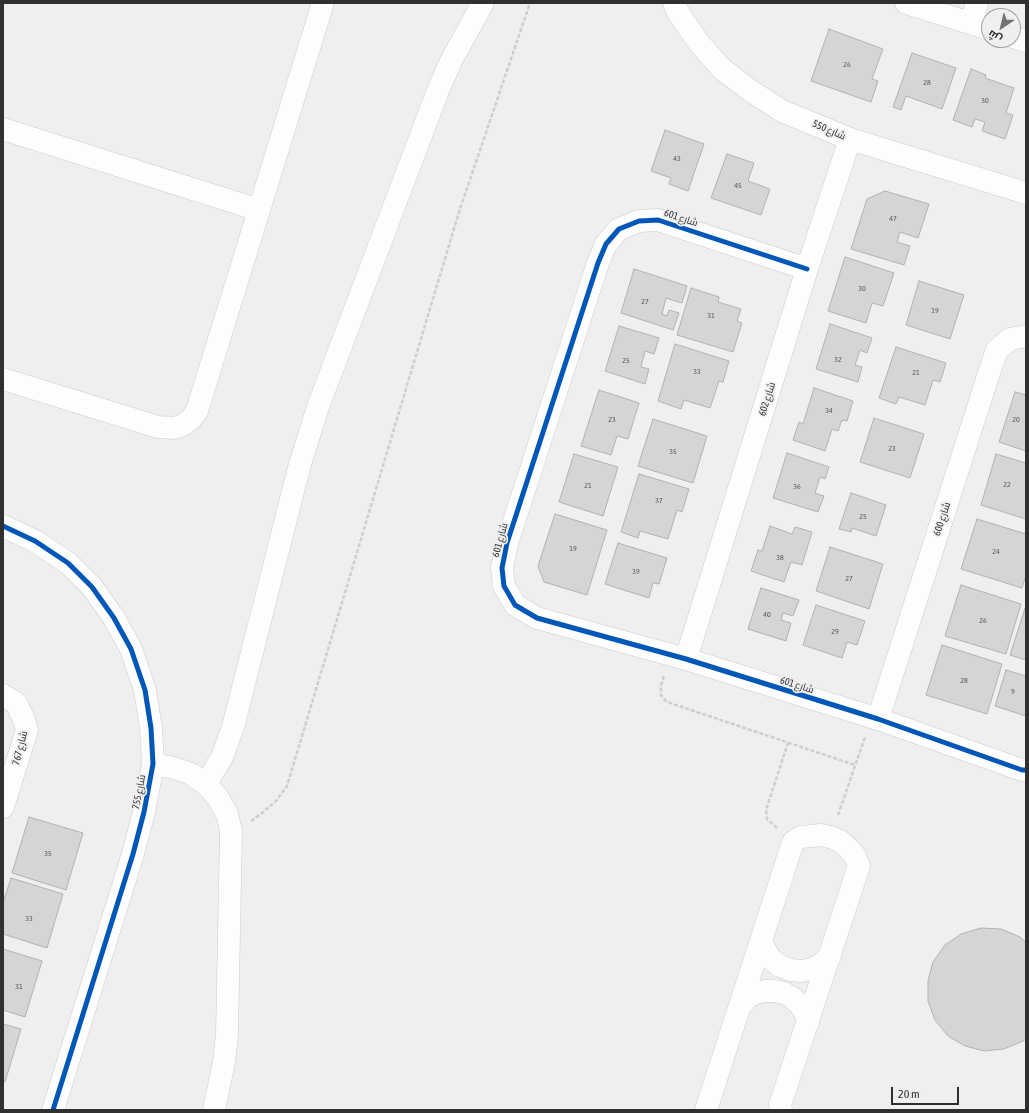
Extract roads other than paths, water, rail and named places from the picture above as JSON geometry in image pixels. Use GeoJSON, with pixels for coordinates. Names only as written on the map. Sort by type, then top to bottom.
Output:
{"type":"FeatureCollection","features":[{"type":"Feature","properties":{"kind":"street"},"geometry":{"type":"LineString","coordinates":[[3,379],[158,427],[175,428],[191,418],[197,410],[200,401],[323,3]]}},
{"type":"Feature","properties":{"kind":"street"},"geometry":{"type":"LineString","coordinates":[[206,784],[222,757],[233,727],[300,464],[319,404],[439,88],[452,59],[483,3]]}},
{"type":"Feature","properties":{"kind":"street","name":"شارع 550"},"geometry":{"type":"LineString","coordinates":[[674,3],[679,14],[699,44],[722,69],[751,91],[782,110],[850,139],[1026,193]]}},
{"type":"Feature","properties":{"kind":"street"},"geometry":{"type":"LineString","coordinates":[[906,3],[979,18]]}},
{"type":"Feature","properties":{"kind":"street"},"geometry":{"type":"LineString","coordinates":[[3,129],[259,210]]}},
{"type":"Feature","properties":{"kind":"street","name":"شارع 602"},"geometry":{"type":"LineString","coordinates":[[679,657],[850,139]]}},
{"type":"Feature","properties":{"kind":"street","name":"شارع 601"},"geometry":{"type":"LineString","coordinates":[[807,269],[658,220],[639,222],[619,229],[606,244],[598,263],[507,544],[502,568],[504,586],[515,605],[537,618],[679,657],[875,718],[1022,770],[1026,770]]}},
{"type":"Feature","properties":{"kind":"street","name":"شارع 600"},"geometry":{"type":"LineString","coordinates":[[875,718],[997,350],[1010,339],[1026,336]]}},
{"type":"Feature","properties":{"kind":"street","name":"شارع 755"},"geometry":{"type":"LineString","coordinates":[[3,526],[35,541],[68,563],[92,587],[114,618],[131,649],[145,690],[151,728],[153,764],[144,812],[53,1110]]}},
{"type":"Feature","properties":{"kind":"street","name":"شارع 767"},"geometry":{"type":"LineString","coordinates":[[3,695],[16,703],[23,717],[27,730],[3,807]]}},
{"type":"Feature","properties":{"kind":"street"},"geometry":{"type":"LineString","coordinates":[[153,764],[174,768],[191,774],[206,784],[218,798],[227,814],[231,831],[227,1035],[224,1062],[214,1110]]}},
{"type":"Feature","properties":{"kind":"street"},"geometry":{"type":"LineString","coordinates":[[706,1110],[793,842],[801,837],[821,835],[840,841],[855,856],[859,866],[780,1105],[781,1110]]}},
{"type":"Feature","properties":{"kind":"street"},"geometry":{"type":"LineString","coordinates":[[761,940],[771,959],[780,966],[791,970],[801,971],[812,969],[822,964],[830,956]]}},
{"type":"Feature","properties":{"kind":"street"},"geometry":{"type":"LineString","coordinates":[[740,1006],[747,998],[755,993],[765,991],[779,992],[793,998],[800,1005],[805,1013],[808,1023]]}}]}
